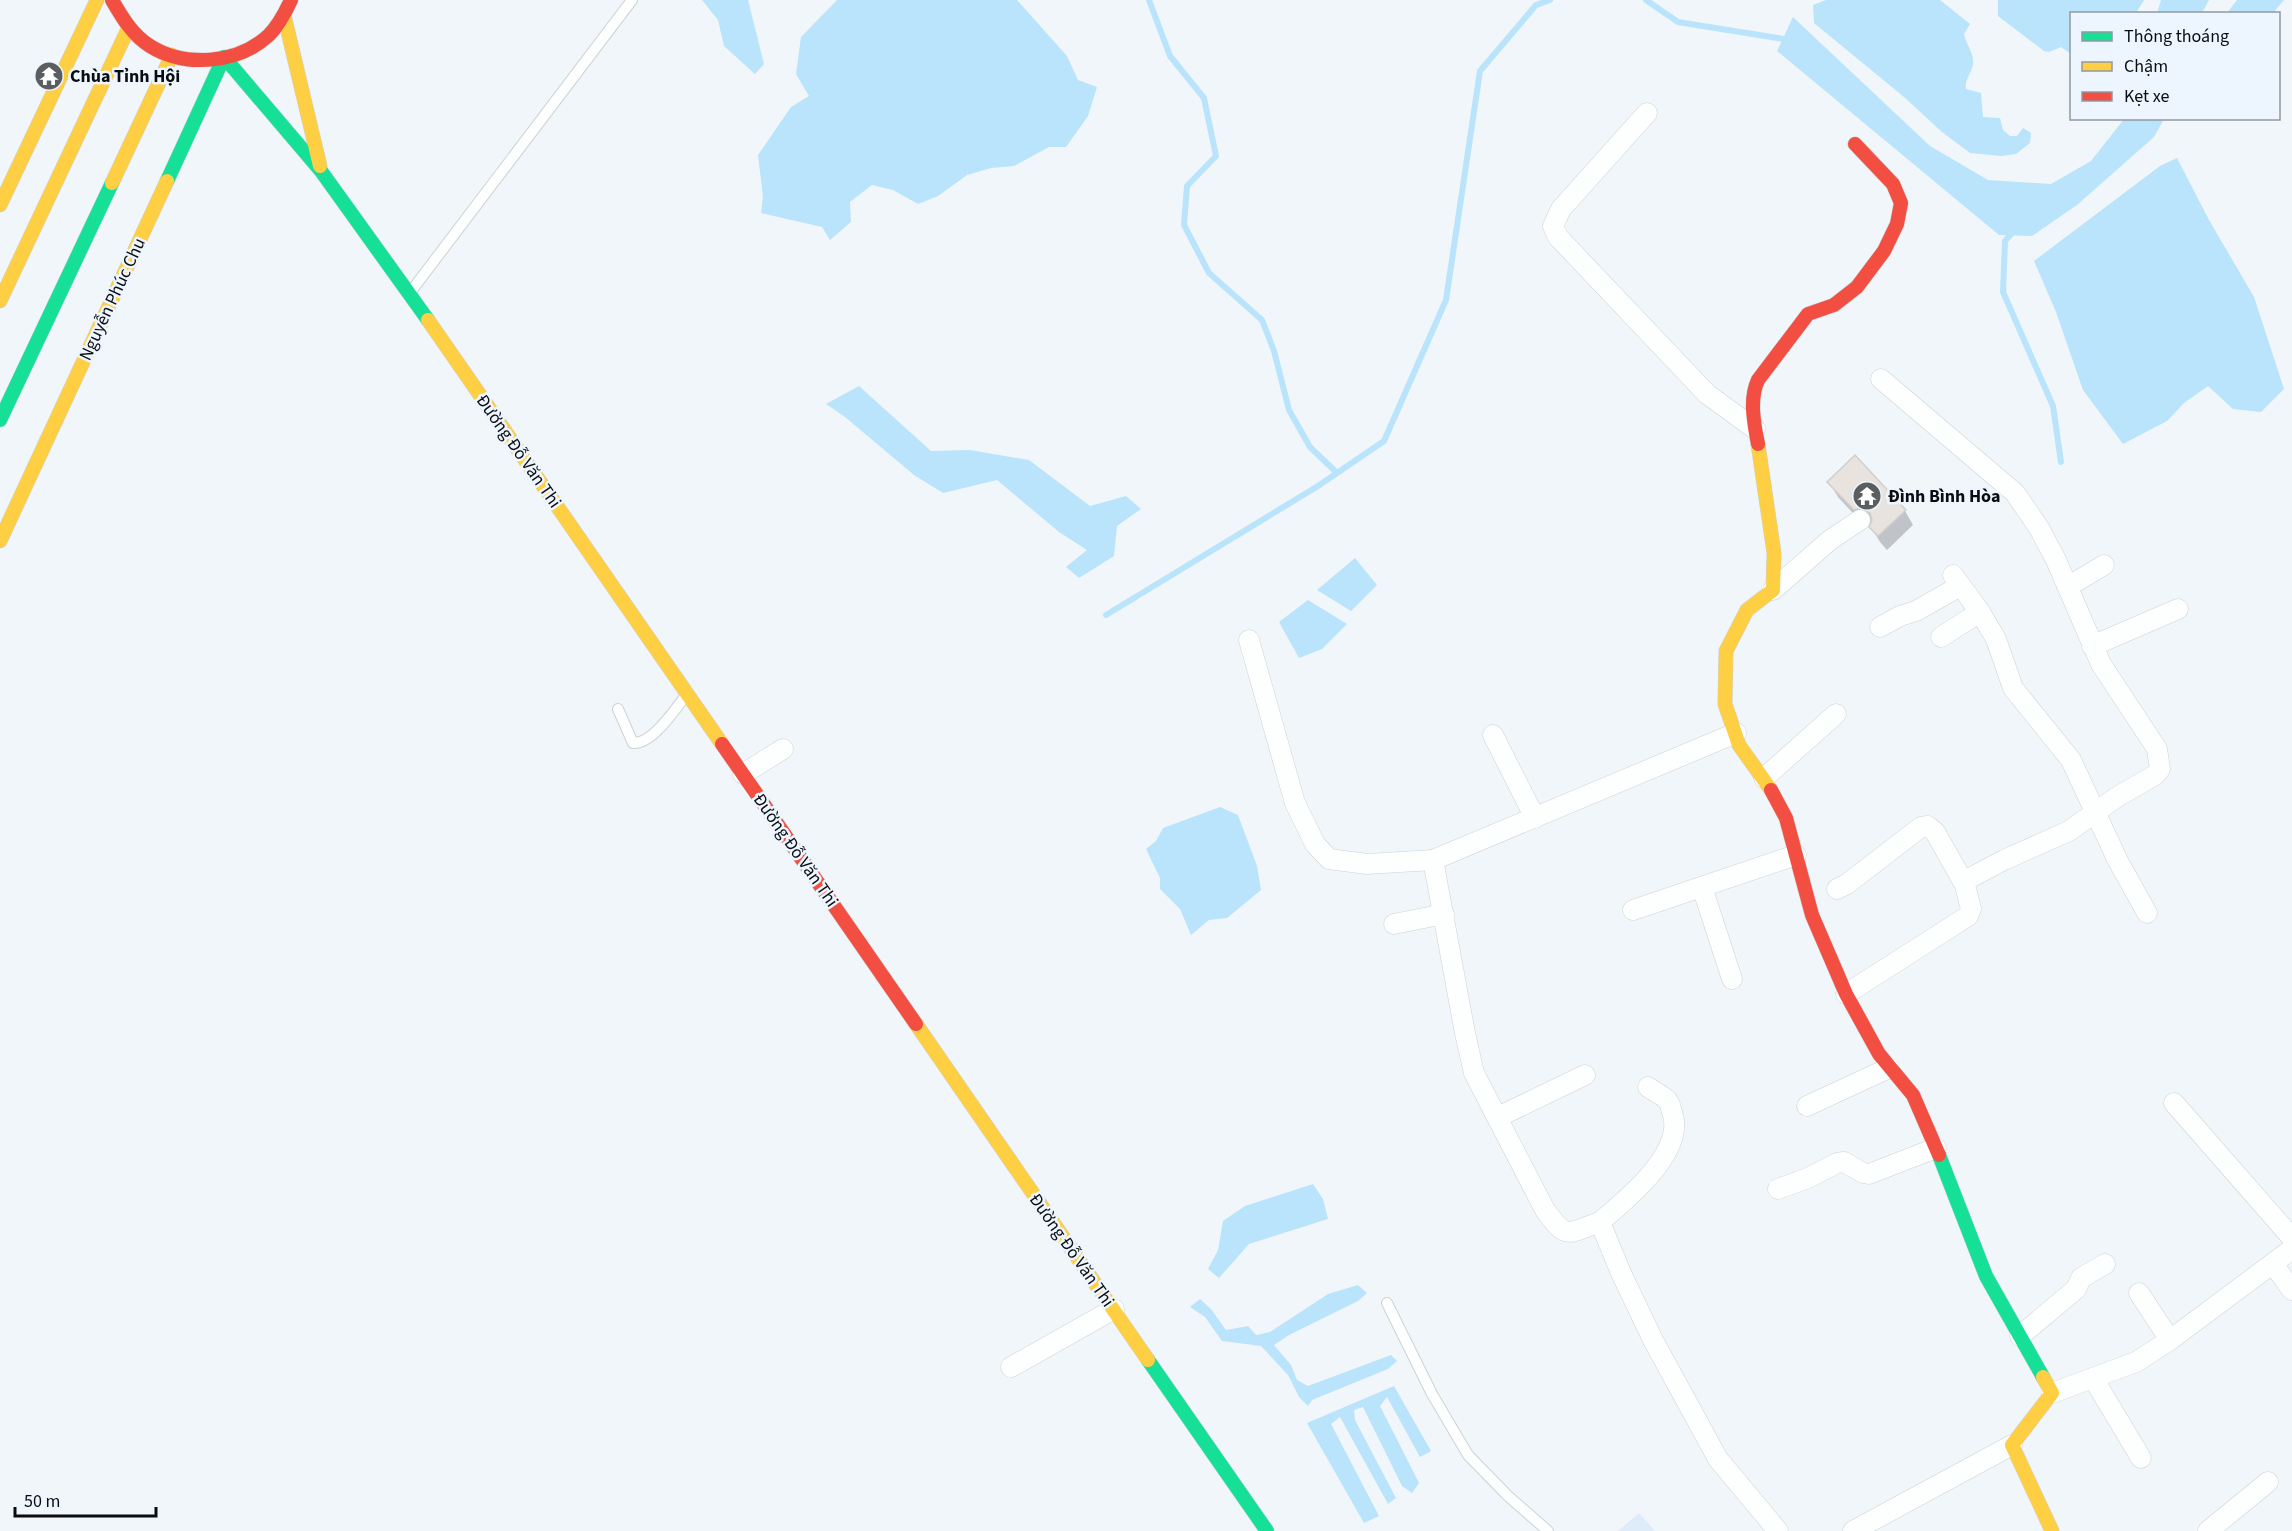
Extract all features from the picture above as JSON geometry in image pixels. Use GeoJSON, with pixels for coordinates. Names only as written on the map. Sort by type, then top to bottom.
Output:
{"type":"FeatureCollection","features":[{"type":"Feature","properties":{"kind":"street"},"geometry":{"type":"LineString","coordinates":[[0,205],[97,0]]}},
{"type":"Feature","properties":{"kind":"street"},"geometry":{"type":"LineString","coordinates":[[112,0],[129,27],[150,46],[180,58],[212,61],[243,52],[269,34],[284,15],[291,0]]}},
{"type":"Feature","properties":{"kind":"street","name":"Đường Đỗ Văn Thi"},"geometry":{"type":"LineString","coordinates":[[284,15],[321,171]]}},
{"type":"Feature","properties":{"kind":"street"},"geometry":{"type":"LineString","coordinates":[[0,301],[129,27]]}},
{"type":"Feature","properties":{"kind":"street"},"geometry":{"type":"LineString","coordinates":[[0,420],[172,55]]}},
{"type":"Feature","properties":{"kind":"street","name":"Đường Đỗ Văn Thi"},"geometry":{"type":"LineString","coordinates":[[224,57],[321,171],[410,293],[1267,1531]]}},
{"type":"Feature","properties":{"kind":"street","name":"Nguyễn Phúc Chu"},"geometry":{"type":"LineString","coordinates":[[0,541],[224,57]]}},
{"type":"Feature","properties":{"kind":"street"},"geometry":{"type":"LineString","coordinates":[[1647,113],[1562,209],[1553,226],[1558,237],[1707,394],[1755,429]]}},
{"type":"Feature","properties":{"kind":"street"},"geometry":{"type":"LineString","coordinates":[[1773,590],[1774,553],[1762,460],[1755,429],[1753,391],[1758,380],[1808,314],[1834,305],[1857,287],[1884,251],[1897,224],[1902,203],[1893,184],[1855,144]]}},
{"type":"Feature","properties":{"kind":"street"},"geometry":{"type":"LineString","coordinates":[[1881,379],[2015,493],[2039,528],[2069,586],[2101,664],[2157,749],[2160,760],[2160,769],[2156,776],[2117,797],[2069,831],[2004,860],[1968,879],[1965,885]]}},
{"type":"Feature","properties":{"kind":"street"},"geometry":{"type":"LineString","coordinates":[[1860,520],[1830,540],[1747,610],[1726,651],[1725,704],[1739,745],[1764,778],[1786,818],[1812,915],[1846,994],[1889,1068],[1913,1095],[1986,1276],[2052,1393]]}},
{"type":"Feature","properties":{"kind":"street"},"geometry":{"type":"LineString","coordinates":[[2069,586],[2104,566]]}},
{"type":"Feature","properties":{"kind":"street"},"geometry":{"type":"LineString","coordinates":[[1880,627],[1900,616],[1916,611],[1957,581],[1980,612],[2003,656],[2013,688],[2071,760],[2118,861],[2146,913]]}},
{"type":"Feature","properties":{"kind":"street"},"geometry":{"type":"LineString","coordinates":[[2092,646],[2178,609]]}},
{"type":"Feature","properties":{"kind":"street"},"geometry":{"type":"LineString","coordinates":[[1941,637],[1980,612]]}},
{"type":"Feature","properties":{"kind":"street"},"geometry":{"type":"LineString","coordinates":[[1249,640],[1295,803],[1315,844],[1329,858],[1367,864],[1433,860],[1736,734]]}},
{"type":"Feature","properties":{"kind":"street"},"geometry":{"type":"LineString","coordinates":[[1764,778],[1836,714]]}},
{"type":"Feature","properties":{"kind":"street"},"geometry":{"type":"LineString","coordinates":[[1492,735],[1535,818]]}},
{"type":"Feature","properties":{"kind":"street"},"geometry":{"type":"LineString","coordinates":[[743,774],[783,749]]}},
{"type":"Feature","properties":{"kind":"street"},"geometry":{"type":"LineString","coordinates":[[1837,888],[1847,884],[1922,827],[1928,826],[1935,832],[1965,885],[1971,909],[1968,916],[1846,994]]}},
{"type":"Feature","properties":{"kind":"street"},"geometry":{"type":"LineString","coordinates":[[1633,910],[1796,855]]}},
{"type":"Feature","properties":{"kind":"street"},"geometry":{"type":"LineString","coordinates":[[1433,860],[1474,1073],[1545,1210],[1560,1230],[1575,1231],[1600,1222],[1648,1179],[1672,1141],[1676,1130],[1674,1116],[1667,1100],[1648,1087]]}},
{"type":"Feature","properties":{"kind":"street"},"geometry":{"type":"LineString","coordinates":[[1702,887],[1732,979]]}},
{"type":"Feature","properties":{"kind":"street"},"geometry":{"type":"LineString","coordinates":[[1394,924],[1444,914]]}},
{"type":"Feature","properties":{"kind":"street"},"geometry":{"type":"LineString","coordinates":[[1807,1106],[1889,1068]]}},
{"type":"Feature","properties":{"kind":"street"},"geometry":{"type":"LineString","coordinates":[[1498,1117],[1585,1075]]}},
{"type":"Feature","properties":{"kind":"street"},"geometry":{"type":"LineString","coordinates":[[2174,1103],[2292,1238]]}},
{"type":"Feature","properties":{"kind":"street"},"geometry":{"type":"LineString","coordinates":[[1778,1189],[1808,1178],[1837,1163],[1844,1162],[1869,1174],[1936,1148]]}},
{"type":"Feature","properties":{"kind":"street"},"geometry":{"type":"LineString","coordinates":[[1600,1222],[1653,1340],[1718,1459],[1778,1531]]}},
{"type":"Feature","properties":{"kind":"street"},"geometry":{"type":"LineString","coordinates":[[1852,1531],[2012,1445],[2052,1393],[2136,1362],[2170,1340],[2292,1249]]}},
{"type":"Feature","properties":{"kind":"street"},"geometry":{"type":"LineString","coordinates":[[2020,1336],[2076,1289],[2080,1278],[2105,1264]]}},
{"type":"Feature","properties":{"kind":"street"},"geometry":{"type":"LineString","coordinates":[[2273,1264],[2292,1290]]}},
{"type":"Feature","properties":{"kind":"street"},"geometry":{"type":"LineString","coordinates":[[2139,1293],[2170,1340]]}},
{"type":"Feature","properties":{"kind":"street"},"geometry":{"type":"LineString","coordinates":[[1011,1367],[1114,1309]]}},
{"type":"Feature","properties":{"kind":"street"},"geometry":{"type":"LineString","coordinates":[[2093,1378],[2141,1458]]}},
{"type":"Feature","properties":{"kind":"street"},"geometry":{"type":"LineString","coordinates":[[2012,1445],[2052,1531]]}},
{"type":"Feature","properties":{"kind":"street"},"geometry":{"type":"LineString","coordinates":[[2208,1531],[2268,1482]]}},
{"type":"Feature","properties":{"kind":"lane"},"geometry":{"type":"LineString","coordinates":[[410,293],[632,0]]}},
{"type":"Feature","properties":{"kind":"lane"},"geometry":{"type":"LineString","coordinates":[[618,709],[633,743],[640,743],[661,727],[687,694]]}},
{"type":"Feature","properties":{"kind":"lane"},"geometry":{"type":"LineString","coordinates":[[1387,1303],[1432,1394],[1468,1455],[1508,1496],[1548,1531]]}},
{"type":"Feature","properties":{"kind":"shaded area"},"geometry":{"type":"Polygon","coordinates":[[[1639,1513],[1655,1531],[1618,1531],[1639,1513]]]}},
{"type":"Feature","properties":{"kind":"water"},"geometry":{"type":"Polygon","coordinates":[[[702,0],[748,0],[764,64],[755,74],[724,46],[718,20],[702,0]]]}},
{"type":"Feature","properties":{"kind":"water"},"geometry":{"type":"Polygon","coordinates":[[[837,0],[1017,0],[1067,56],[1078,80],[1097,87],[1088,116],[1066,147],[1049,147],[1014,166],[991,168],[967,175],[938,196],[918,204],[893,190],[872,185],[850,202],[851,222],[830,240],[822,227],[761,213],[763,197],[758,155],[791,107],[809,96],[796,74],[801,37],[837,0]]]}},
{"type":"Feature","properties":{"kind":"water"},"geometry":{"type":"Polygon","coordinates":[[[1826,0],[1940,0],[1970,24],[1964,34],[1973,63],[1966,89],[1981,93],[1983,117],[2000,118],[2003,130],[2010,136],[2017,136],[2023,128],[2031,133],[2030,143],[2016,154],[2001,156],[1970,153],[1814,23],[1813,5],[1826,0]]]}},
{"type":"Feature","properties":{"kind":"water"},"geometry":{"type":"Polygon","coordinates":[[[1998,0],[2144,0],[2137,12],[2070,12],[2070,53],[2061,47],[2049,52],[2044,51],[1998,16],[1998,0]]]}},
{"type":"Feature","properties":{"kind":"water"},"geometry":{"type":"Polygon","coordinates":[[[2161,0],[2209,0],[2203,12],[2157,12],[2161,0]]]}},
{"type":"Feature","properties":{"kind":"water"},"geometry":{"type":"Polygon","coordinates":[[[2237,0],[2284,0],[2274,12],[2228,12],[2237,0]]]}},
{"type":"Feature","properties":{"kind":"water"},"geometry":{"type":"Polygon","coordinates":[[[1793,17],[1930,146],[1988,180],[2051,184],[2091,161],[2123,120],[2163,120],[2154,137],[2077,205],[2032,236],[1999,235],[1777,51],[1793,17]]]}},
{"type":"Feature","properties":{"kind":"water"},"geometry":{"type":"Polygon","coordinates":[[[2177,158],[2209,220],[2254,297],[2284,389],[2261,412],[2233,409],[2208,386],[2184,403],[2167,421],[2123,444],[2083,390],[2056,312],[2034,261],[2160,166],[2177,158]]]}},
{"type":"Feature","properties":{"kind":"water"},"geometry":{"type":"Polygon","coordinates":[[[859,386],[931,451],[970,450],[1029,460],[1090,506],[1126,496],[1141,509],[1117,526],[1114,556],[1079,578],[1066,567],[1087,550],[1059,532],[997,480],[943,493],[914,475],[845,417],[826,404],[859,386]]]}},
{"type":"Feature","properties":{"kind":"water"},"geometry":{"type":"Polygon","coordinates":[[[1355,558],[1377,585],[1351,611],[1317,590],[1355,558]]]}},
{"type":"Feature","properties":{"kind":"water"},"geometry":{"type":"Polygon","coordinates":[[[1308,600],[1347,624],[1322,649],[1299,658],[1279,622],[1308,600]]]}},
{"type":"Feature","properties":{"kind":"water"},"geometry":{"type":"Polygon","coordinates":[[[1220,807],[1238,815],[1257,866],[1261,890],[1227,918],[1209,920],[1191,935],[1180,909],[1160,889],[1160,878],[1146,849],[1156,841],[1163,828],[1220,807]]]}},
{"type":"Feature","properties":{"kind":"water"},"geometry":{"type":"Polygon","coordinates":[[[1313,1184],[1323,1199],[1328,1219],[1249,1244],[1219,1278],[1208,1269],[1218,1250],[1223,1221],[1245,1206],[1313,1184]]]}},
{"type":"Feature","properties":{"kind":"water"},"geometry":{"type":"Polygon","coordinates":[[[1358,1285],[1367,1293],[1358,1301],[1289,1335],[1274,1345],[1291,1365],[1297,1380],[1308,1386],[1391,1355],[1397,1361],[1388,1369],[1312,1400],[1308,1406],[1299,1397],[1288,1375],[1261,1346],[1222,1341],[1205,1317],[1190,1307],[1200,1299],[1211,1309],[1226,1330],[1248,1326],[1256,1335],[1270,1332],[1328,1294],[1358,1285]]]}},
{"type":"Feature","properties":{"kind":"water"},"geometry":{"type":"Polygon","coordinates":[[[1394,1386],[1431,1451],[1420,1457],[1387,1397],[1380,1406],[1419,1483],[1412,1493],[1402,1486],[1363,1407],[1354,1410],[1355,1420],[1396,1498],[1388,1504],[1340,1417],[1331,1424],[1379,1516],[1364,1523],[1307,1423],[1394,1386]]]}},
{"type":"Feature","properties":{"kind":"building","name":"Đình Bình Hòa"},"geometry":{"type":"Polygon","coordinates":[[[1855,455],[1906,510],[1878,536],[1869,527],[1872,520],[1870,513],[1860,508],[1854,510],[1827,482],[1855,455]]]}},
{"type":"Feature","properties":{"kind":"waterway"},"geometry":{"type":"LineString","coordinates":[[1149,0],[1170,56],[1204,98],[1216,156],[1187,186],[1184,225],[1209,273],[1262,320],[1274,351],[1289,410],[1310,447],[1337,473]]}},
{"type":"Feature","properties":{"kind":"waterway"},"geometry":{"type":"LineString","coordinates":[[1106,615],[1318,486],[1384,441],[1446,300],[1480,71],[1536,5],[1550,0]]}},
{"type":"Feature","properties":{"kind":"waterway"},"geometry":{"type":"LineString","coordinates":[[1646,0],[1678,22],[1790,40]]}},
{"type":"Feature","properties":{"kind":"waterway"},"geometry":{"type":"LineString","coordinates":[[2014,231],[2005,241],[2003,292],[2053,406],[2061,462]]}},
{"type":"Feature","properties":{"kind":"traffic: fast"},"geometry":{"type":"LineString","coordinates":[[167,181],[224,57],[321,171],[428,320]]}},
{"type":"Feature","properties":{"kind":"traffic: fast"},"geometry":{"type":"LineString","coordinates":[[0,420],[112,183]]}},
{"type":"Feature","properties":{"kind":"traffic: fast"},"geometry":{"type":"LineString","coordinates":[[1939,1155],[1986,1276],[2043,1377]]}},
{"type":"Feature","properties":{"kind":"traffic: fast"},"geometry":{"type":"LineString","coordinates":[[1148,1360],[1267,1531]]}},
{"type":"Feature","properties":{"kind":"traffic: slow"},"geometry":{"type":"LineString","coordinates":[[0,205],[97,0]]}},
{"type":"Feature","properties":{"kind":"traffic: slow"},"geometry":{"type":"LineString","coordinates":[[284,15],[320,166]]}},
{"type":"Feature","properties":{"kind":"traffic: slow"},"geometry":{"type":"LineString","coordinates":[[0,301],[129,27]]}},
{"type":"Feature","properties":{"kind":"traffic: slow"},"geometry":{"type":"LineString","coordinates":[[112,183],[172,55]]}},
{"type":"Feature","properties":{"kind":"traffic: slow"},"geometry":{"type":"LineString","coordinates":[[0,541],[167,181]]}},
{"type":"Feature","properties":{"kind":"traffic: slow"},"geometry":{"type":"LineString","coordinates":[[428,320],[722,744]]}},
{"type":"Feature","properties":{"kind":"traffic: slow"},"geometry":{"type":"LineString","coordinates":[[1758,444],[1774,553],[1773,590],[1747,610],[1726,651],[1725,704],[1739,745],[1771,790]]}},
{"type":"Feature","properties":{"kind":"traffic: slow"},"geometry":{"type":"LineString","coordinates":[[916,1024],[1148,1360]]}},
{"type":"Feature","properties":{"kind":"traffic: slow"},"geometry":{"type":"LineString","coordinates":[[2043,1377],[2052,1393],[2012,1445],[2052,1531]]}},
{"type":"Feature","properties":{"kind":"traffic: jam"},"geometry":{"type":"LineString","coordinates":[[112,0],[128,25],[144,42],[164,53],[195,60],[227,57],[256,45],[276,27],[291,0]]}},
{"type":"Feature","properties":{"kind":"traffic: jam"},"geometry":{"type":"LineString","coordinates":[[1758,444],[1753,403],[1758,380],[1808,314],[1834,305],[1857,287],[1884,251],[1897,224],[1901,203],[1893,184],[1855,144]]}},
{"type":"Feature","properties":{"kind":"traffic: jam"},"geometry":{"type":"LineString","coordinates":[[722,744],[916,1024]]}},
{"type":"Feature","properties":{"kind":"traffic: jam"},"geometry":{"type":"LineString","coordinates":[[1771,790],[1786,818],[1812,915],[1846,994],[1879,1054],[1913,1095],[1939,1155]]}},
{"type":"Feature","properties":{"kind":"place","name":"Chùa Tỉnh Hội"},"geometry":{"type":"Point","coordinates":[49,76]}},
{"type":"Feature","properties":{"kind":"place","name":"Đình Bình Hòa"},"geometry":{"type":"Point","coordinates":[1867,496]}}]}
